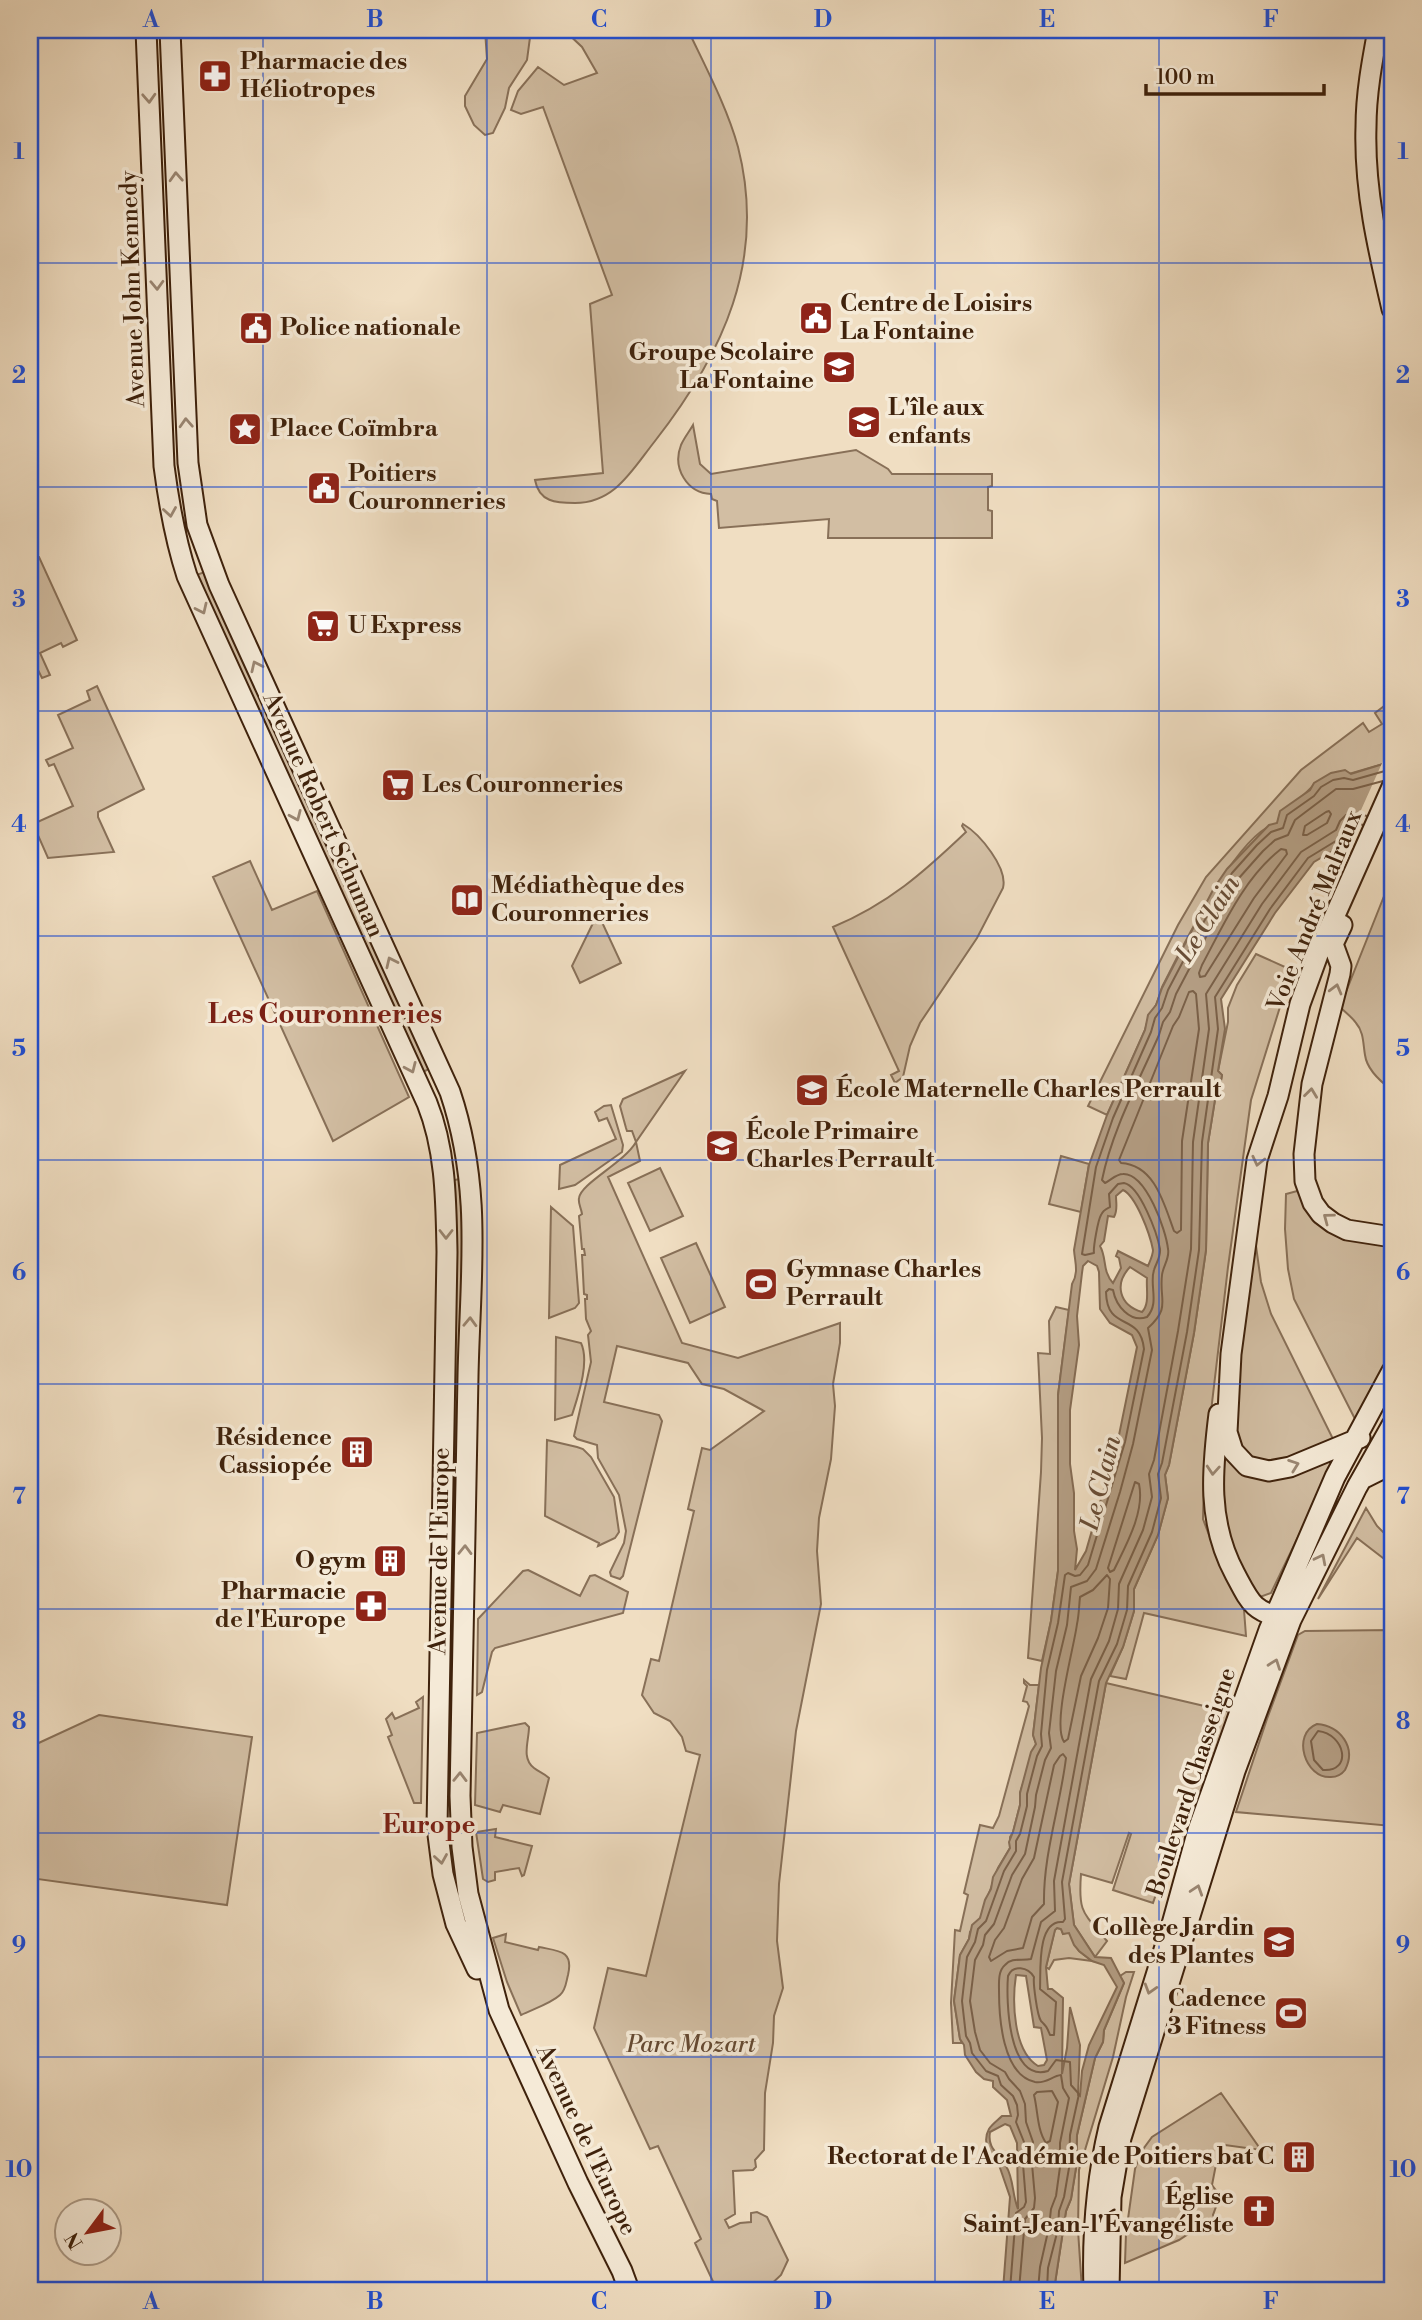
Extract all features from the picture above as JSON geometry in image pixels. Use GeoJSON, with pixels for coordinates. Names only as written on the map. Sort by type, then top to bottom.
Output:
{"type":"FeatureCollection","features":[{"type":"Feature","properties":{"kind":"main road","name":"Avenue John Kennedy"},"geometry":{"type":"LineString","coordinates":[[146,30],[164,466],[177,545]]}},
{"type":"Feature","properties":{"kind":"main road","name":"Avenue John Kennedy"},"geometry":{"type":"LineString","coordinates":[[170,30],[188,463],[201,539]]}},
{"type":"Feature","properties":{"kind":"main road"},"geometry":{"type":"LineString","coordinates":[[1378,30],[1371,67],[1366,126],[1367,171],[1378,248],[1392,309]]}},
{"type":"Feature","properties":{"kind":"main road"},"geometry":{"type":"LineString","coordinates":[[1389,30],[1380,89],[1377,146],[1382,214],[1392,267]]}},
{"type":"Feature","properties":{"kind":"main road","name":"Avenue Robert Schuman"},"geometry":{"type":"LineString","coordinates":[[201,539],[227,603],[450,1092]]}},
{"type":"Feature","properties":{"kind":"main road","name":"Avenue Robert Schuman"},"geometry":{"type":"LineString","coordinates":[[177,545],[187,576],[428,1105]]}},
{"type":"Feature","properties":{"kind":"main road","name":"Voie André Malraux"},"geometry":{"type":"LineString","coordinates":[[1231,1354],[1257,1160],[1278,1096],[1293,1027],[1320,949],[1392,787]]}},
{"type":"Feature","properties":{"kind":"main road","name":"Voie André Malraux"},"geometry":{"type":"LineString","coordinates":[[1392,814],[1333,944],[1341,966],[1340,974],[1312,1084],[1303,1167],[1307,1192],[1321,1214],[1348,1230],[1392,1237]]}},
{"type":"Feature","properties":{"kind":"main road","name":"Avenue de l'Europe"},"geometry":{"type":"LineString","coordinates":[[450,1092],[467,1158],[472,1216],[460,1821],[468,1894],[499,2010]]}},
{"type":"Feature","properties":{"kind":"main road"},"geometry":{"type":"LineString","coordinates":[[428,1105],[452,1149],[467,1158]]}},
{"type":"Feature","properties":{"kind":"main road","name":"Avenue de l'Europe"},"geometry":{"type":"LineString","coordinates":[[428,1105],[443,1166],[446,1198],[437,1827],[443,1874],[456,1924],[499,2010],[629,2290]]}},
{"type":"Feature","properties":{"kind":"main road"},"geometry":{"type":"LineString","coordinates":[[1231,1354],[1227,1432],[1233,1451],[1247,1466],[1261,1471],[1279,1470],[1392,1425]]}},
{"type":"Feature","properties":{"kind":"main road"},"geometry":{"type":"LineString","coordinates":[[1231,1354],[1214,1448],[1214,1516],[1223,1551],[1250,1603],[1283,1618]]}},
{"type":"Feature","properties":{"kind":"main road"},"geometry":{"type":"LineString","coordinates":[[1283,1618],[1326,1497],[1392,1371]]}},
{"type":"Feature","properties":{"kind":"main road"},"geometry":{"type":"LineString","coordinates":[[1283,1618],[1304,1592],[1392,1425]]}},
{"type":"Feature","properties":{"kind":"main road"},"geometry":{"type":"LineString","coordinates":[[1326,1497],[1392,1464]]}},
{"type":"Feature","properties":{"kind":"main road","name":"Boulevard Chasseigne"},"geometry":{"type":"LineString","coordinates":[[1094,2290],[1094,2205],[1109,2127],[1198,1830],[1283,1618]]}},
{"type":"Feature","properties":{"kind":"main road","name":"Boulevard Chasseigne"},"geometry":{"type":"LineString","coordinates":[[1110,2290],[1110,2209],[1124,2129],[1283,1618]]}},
{"type":"Feature","properties":{"kind":"green space"},"geometry":{"type":"Polygon","coordinates":[[[485,30],[531,30],[527,60],[509,88],[505,108],[493,133],[485,135],[474,125],[465,106],[465,96],[487,59],[485,30]]]}},
{"type":"Feature","properties":{"kind":"green space"},"geometry":{"type":"Polygon","coordinates":[[[564,30],[688,30],[722,102],[738,147],[746,189],[747,228],[742,267],[733,304],[719,340],[701,374],[679,408],[621,483],[601,497],[589,502],[575,503],[549,500],[540,493],[535,480],[603,473],[590,304],[612,295],[543,107],[521,114],[511,110],[518,91],[538,67],[564,85],[597,73],[582,47],[564,30]]]}},
{"type":"Feature","properties":{"kind":"green space"},"geometry":{"type":"Polygon","coordinates":[[[693,425],[700,464],[711,474],[856,450],[892,474],[992,474],[992,486],[988,487],[988,510],[992,511],[992,538],[828,538],[829,519],[719,528],[717,501],[712,499],[711,494],[702,493],[689,484],[680,470],[681,445],[693,425]]]}},
{"type":"Feature","properties":{"kind":"green space"},"geometry":{"type":"Polygon","coordinates":[[[30,557],[39,557],[77,640],[63,647],[61,643],[40,653],[50,675],[42,678],[30,654],[30,557]]]}},
{"type":"Feature","properties":{"kind":"green space"},"geometry":{"type":"Polygon","coordinates":[[[207,571],[433,1067],[421,1073],[194,576],[207,571]]]}},
{"type":"Feature","properties":{"kind":"green space"},"geometry":{"type":"Polygon","coordinates":[[[97,686],[144,789],[98,812],[114,852],[48,858],[33,824],[73,806],[54,764],[49,766],[46,760],[73,748],[58,715],[90,700],[87,691],[97,686]]]}},
{"type":"Feature","properties":{"kind":"green space"},"geometry":{"type":"Polygon","coordinates":[[[1392,700],[1392,758],[1389,757],[1383,764],[1315,784],[1277,824],[1262,831],[1246,846],[1212,893],[1183,946],[1163,985],[1107,1115],[1088,1106],[1178,925],[1206,877],[1301,770],[1363,723],[1369,732],[1382,724],[1375,713],[1392,700]]]}},
{"type":"Feature","properties":{"kind":"green space"},"geometry":{"type":"Polygon","coordinates":[[[963,824],[977,835],[991,852],[1001,871],[1003,888],[977,938],[920,1023],[910,1046],[903,1077],[895,1083],[891,1075],[899,1071],[833,927],[888,898],[920,874],[966,832],[963,824]]]}},
{"type":"Feature","properties":{"kind":"green space"},"geometry":{"type":"Polygon","coordinates":[[[250,861],[272,910],[317,891],[409,1097],[333,1141],[213,877],[250,861]]]}},
{"type":"Feature","properties":{"kind":"green space"},"geometry":{"type":"Polygon","coordinates":[[[1392,876],[1392,1090],[1372,1071],[1366,1060],[1359,1027],[1340,1007],[1392,876]]]}},
{"type":"Feature","properties":{"kind":"green space"},"geometry":{"type":"Polygon","coordinates":[[[596,917],[601,920],[621,963],[580,983],[572,966],[596,917]]]}},
{"type":"Feature","properties":{"kind":"green space"},"geometry":{"type":"Polygon","coordinates":[[[1256,954],[1285,967],[1289,978],[1251,1100],[1204,1471],[1203,1519],[1215,1551],[1244,1610],[1246,1636],[1144,1613],[1126,1679],[1110,1676],[1123,1647],[1134,1611],[1134,1589],[1158,1535],[1168,1498],[1165,1475],[1194,1333],[1206,1250],[1208,1143],[1218,1081],[1222,1075],[1218,1071],[1228,1022],[1228,1008],[1237,985],[1256,954]]]}},
{"type":"Feature","properties":{"kind":"green space"},"geometry":{"type":"Polygon","coordinates":[[[685,1071],[636,1142],[632,1131],[627,1131],[626,1128],[620,1106],[623,1099],[685,1071]]]}},
{"type":"Feature","properties":{"kind":"green space"},"geometry":{"type":"Polygon","coordinates":[[[611,1105],[623,1145],[622,1152],[575,1185],[559,1189],[560,1165],[616,1139],[607,1118],[599,1121],[595,1112],[611,1105]]]}},
{"type":"Feature","properties":{"kind":"green space","name":"Parc Mozart"},"geometry":{"type":"Polygon","coordinates":[[[636,1142],[640,1161],[608,1177],[682,1343],[738,1358],[840,1323],[840,1343],[833,1384],[835,1406],[831,1459],[819,1518],[817,1551],[821,1604],[796,1731],[779,1884],[777,1941],[783,1988],[774,2016],[773,2043],[765,2093],[764,2150],[755,2160],[756,2167],[753,2170],[733,2171],[735,2214],[725,2220],[729,2228],[751,2222],[751,2213],[757,2212],[767,2217],[788,2260],[781,2275],[765,2290],[717,2290],[695,2243],[701,2239],[658,2146],[650,2149],[594,2028],[608,1968],[646,1976],[700,1755],[686,1751],[682,1737],[670,1721],[654,1713],[642,1695],[651,1659],[659,1661],[694,1511],[688,1509],[702,1448],[710,1450],[764,1411],[724,1389],[702,1384],[688,1363],[617,1346],[604,1402],[659,1415],[662,1421],[623,1576],[620,1579],[611,1576],[610,1572],[624,1543],[626,1531],[619,1495],[598,1458],[597,1445],[574,1436],[591,1362],[588,1335],[591,1331],[586,1319],[587,1295],[584,1294],[582,1255],[585,1255],[582,1249],[579,1216],[582,1214],[579,1200],[587,1186],[622,1158],[636,1142]]]}},
{"type":"Feature","properties":{"kind":"green space"},"geometry":{"type":"Polygon","coordinates":[[[1061,1156],[1089,1164],[1081,1212],[1049,1204],[1061,1156]]]}},
{"type":"Feature","properties":{"kind":"green space"},"geometry":{"type":"Polygon","coordinates":[[[660,1168],[683,1216],[650,1231],[628,1183],[660,1168]]]}},
{"type":"Feature","properties":{"kind":"green space"},"geometry":{"type":"Polygon","coordinates":[[[464,1178],[458,1489],[452,1490],[450,1181],[464,1178]]]}},
{"type":"Feature","properties":{"kind":"green space"},"geometry":{"type":"Polygon","coordinates":[[[1301,1190],[1308,1206],[1392,1243],[1392,1352],[1357,1423],[1294,1299],[1288,1269],[1286,1194],[1301,1190]]]}},
{"type":"Feature","properties":{"kind":"green space"},"geometry":{"type":"Polygon","coordinates":[[[551,1207],[573,1226],[579,1303],[575,1308],[549,1318],[551,1207]]]}},
{"type":"Feature","properties":{"kind":"green space"},"geometry":{"type":"Polygon","coordinates":[[[696,1243],[725,1307],[690,1323],[661,1258],[696,1243]]]}},
{"type":"Feature","properties":{"kind":"green space"},"geometry":{"type":"Polygon","coordinates":[[[1256,1246],[1261,1282],[1271,1314],[1336,1445],[1297,1462],[1258,1465],[1234,1439],[1231,1426],[1250,1247],[1256,1246]]]}},
{"type":"Feature","properties":{"kind":"green space"},"geometry":{"type":"Polygon","coordinates":[[[1056,1307],[1069,1310],[1058,1395],[1058,1571],[1042,1661],[1028,1658],[1041,1472],[1038,1353],[1050,1354],[1049,1321],[1056,1307]]]}},
{"type":"Feature","properties":{"kind":"green space"},"geometry":{"type":"Polygon","coordinates":[[[556,1337],[581,1343],[584,1360],[572,1415],[555,1420],[556,1337]]]}},
{"type":"Feature","properties":{"kind":"green space"},"geometry":{"type":"Polygon","coordinates":[[[547,1440],[583,1449],[591,1457],[614,1497],[619,1532],[615,1538],[598,1546],[599,1543],[545,1516],[547,1440]]]}},
{"type":"Feature","properties":{"kind":"green space"},"geometry":{"type":"Polygon","coordinates":[[[1223,1443],[1245,1468],[1339,1452],[1271,1593],[1260,1597],[1253,1593],[1220,1520],[1223,1443]]]}},
{"type":"Feature","properties":{"kind":"green space"},"geometry":{"type":"Polygon","coordinates":[[[455,1504],[459,1869],[448,1871],[443,1839],[452,1505],[455,1504]]]}},
{"type":"Feature","properties":{"kind":"green space"},"geometry":{"type":"Polygon","coordinates":[[[1366,1508],[1377,1526],[1392,1541],[1392,1565],[1357,1538],[1318,1599],[1366,1508]]]}},
{"type":"Feature","properties":{"kind":"green space"},"geometry":{"type":"Polygon","coordinates":[[[528,1570],[580,1596],[590,1576],[595,1575],[628,1592],[623,1613],[495,1648],[482,1692],[477,1695],[478,1619],[523,1571],[528,1570]]]}},
{"type":"Feature","properties":{"kind":"green space"},"geometry":{"type":"Polygon","coordinates":[[[1392,1630],[1392,1826],[1236,1812],[1298,1635],[1305,1631],[1392,1630]]]}},
{"type":"Feature","properties":{"kind":"green space"},"geometry":{"type":"Polygon","coordinates":[[[1024,1680],[1030,1685],[1039,1685],[1033,1735],[1036,1744],[1020,1793],[1020,1805],[1010,1837],[1010,1848],[998,1868],[980,1919],[970,1932],[960,1955],[954,2001],[962,2043],[953,2043],[951,2003],[955,1930],[960,1931],[968,1895],[964,1893],[980,1825],[993,1828],[999,1816],[1029,1706],[1023,1701],[1027,1686],[1024,1680]]]}},
{"type":"Feature","properties":{"kind":"green space"},"geometry":{"type":"Polygon","coordinates":[[[1106,1683],[1230,1712],[1185,1852],[1172,1847],[1153,1903],[1113,1890],[1131,1834],[1129,1833],[1112,1883],[1081,1874],[1080,1897],[1084,1911],[1107,1941],[1095,1957],[1074,1925],[1069,1884],[1106,1683]]]}},
{"type":"Feature","properties":{"kind":"green space"},"geometry":{"type":"Polygon","coordinates":[[[423,1697],[421,1803],[414,1803],[388,1737],[392,1735],[386,1719],[392,1713],[395,1719],[419,1708],[416,1702],[423,1697]]]}},
{"type":"Feature","properties":{"kind":"green space"},"geometry":{"type":"Polygon","coordinates":[[[99,1715],[252,1737],[227,1905],[30,1878],[30,1747],[99,1715]]]}},
{"type":"Feature","properties":{"kind":"green space"},"geometry":{"type":"Polygon","coordinates":[[[525,1723],[529,1727],[527,1749],[530,1764],[549,1778],[540,1814],[503,1805],[500,1812],[475,1805],[477,1733],[525,1723]]]}},
{"type":"Feature","properties":{"kind":"green space"},"geometry":{"type":"Polygon","coordinates":[[[496,1829],[495,1837],[532,1846],[524,1875],[522,1876],[519,1868],[495,1872],[495,1880],[488,1882],[483,1879],[476,1832],[496,1829]]]}},
{"type":"Feature","properties":{"kind":"green space"},"geometry":{"type":"Polygon","coordinates":[[[1057,1928],[1061,1929],[1063,1934],[1069,1932],[1079,1951],[1092,1961],[1069,1958],[1054,1960],[1049,1969],[1046,1967],[1057,1928]]]}},
{"type":"Feature","properties":{"kind":"green space"},"geometry":{"type":"Polygon","coordinates":[[[506,1934],[505,1942],[538,1950],[539,1947],[558,1951],[569,1961],[566,1986],[562,1993],[521,2015],[493,1938],[506,1934]]]}},
{"type":"Feature","properties":{"kind":"green space"},"geometry":{"type":"Polygon","coordinates":[[[1126,1972],[1134,1972],[1113,2057],[1079,2170],[1078,2230],[1082,2290],[1054,2290],[1066,2211],[1071,2199],[1076,2168],[1077,2135],[1095,2058],[1124,1983],[1120,1976],[1126,1972]]]}},
{"type":"Feature","properties":{"kind":"green space"},"geometry":{"type":"Polygon","coordinates":[[[1221,2093],[1261,2150],[1225,2145],[1219,2149],[1212,2185],[1220,2196],[1214,2217],[1179,2240],[1125,2263],[1126,2233],[1135,2169],[1141,2152],[1152,2137],[1221,2093]]]}},
{"type":"Feature","properties":{"kind":"water","name":"Le Clain"},"geometry":{"type":"Polygon","coordinates":[[[1383,764],[1358,836],[1314,862],[1275,913],[1221,999],[1225,1029],[1218,1071],[1222,1075],[1221,1081],[1218,1081],[1208,1143],[1206,1250],[1194,1333],[1165,1475],[1168,1498],[1158,1535],[1134,1589],[1134,1611],[1123,1647],[1106,1683],[1069,1884],[1074,1925],[1095,1957],[1111,1958],[1124,1983],[1095,2058],[1077,2135],[1076,2168],[1071,2199],[1066,2211],[1054,2290],[1003,2290],[1010,2197],[986,2139],[995,2122],[1002,2116],[1011,2116],[1007,2100],[993,2087],[993,2081],[984,2079],[976,2072],[965,2055],[954,2001],[960,1955],[969,1939],[972,1925],[980,1918],[993,1877],[1010,1848],[1009,1842],[1020,1805],[1020,1793],[1031,1752],[1036,1744],[1033,1735],[1041,1668],[1058,1571],[1058,1395],[1076,1271],[1074,1250],[1089,1165],[1107,1115],[1145,1030],[1148,1015],[1156,1005],[1162,988],[1214,888],[1227,869],[1269,825],[1277,823],[1280,811],[1310,790],[1314,783],[1331,773],[1345,770],[1351,774],[1383,764]],[[1123,1190],[1116,1196],[1115,1214],[1114,1217],[1108,1216],[1104,1241],[1100,1246],[1107,1274],[1113,1283],[1121,1268],[1116,1256],[1118,1251],[1148,1266],[1153,1250],[1146,1226],[1133,1200],[1123,1190]],[[1088,1261],[1083,1266],[1077,1316],[1079,1345],[1070,1410],[1070,1464],[1077,1549],[1075,1570],[1086,1551],[1118,1440],[1137,1347],[1132,1335],[1110,1323],[1100,1309],[1099,1272],[1097,1266],[1088,1261]],[[1130,1267],[1122,1280],[1121,1293],[1124,1299],[1134,1309],[1142,1312],[1147,1301],[1147,1278],[1130,1267]],[[1057,1928],[1046,1967],[1048,1989],[1063,1998],[1062,2074],[1070,2007],[1080,2045],[1080,2096],[1082,2071],[1089,2045],[1117,1987],[1104,1965],[1092,1961],[1079,1951],[1069,1933],[1063,1934],[1061,1929],[1057,1928]],[[1016,1975],[1016,2025],[1023,2049],[1038,2066],[1044,2065],[1047,2060],[1041,2028],[1034,2027],[1026,1976],[1016,1975]],[[1005,2124],[990,2132],[992,2147],[1009,2171],[1018,2209],[1017,2143],[1010,2126],[1005,2124]]]}},
{"type":"Feature","properties":{"kind":"water"},"geometry":{"type":"Polygon","coordinates":[[[1317,1724],[1339,1733],[1347,1746],[1348,1762],[1345,1770],[1337,1776],[1322,1776],[1314,1771],[1304,1755],[1305,1737],[1309,1729],[1317,1724]]]}},
{"type":"Feature","properties":{"kind":"pier"},"geometry":{"type":"Polygon","coordinates":[[[1392,758],[1392,829],[1364,836],[1344,848],[1383,761],[1392,758]]]}},
{"type":"Feature","properties":{"kind":"place","name":"Pharmacie des Héliotropes"},"geometry":{"type":"Point","coordinates":[215,76]}},
{"type":"Feature","properties":{"kind":"place","name":"Centre de Loisirs La Fontaine"},"geometry":{"type":"Point","coordinates":[816,318]}},
{"type":"Feature","properties":{"kind":"place","name":"Police nationale"},"geometry":{"type":"Point","coordinates":[256,328]}},
{"type":"Feature","properties":{"kind":"place","name":"Groupe Scolaire La Fontaine"},"geometry":{"type":"Point","coordinates":[839,367]}},
{"type":"Feature","properties":{"kind":"place","name":"L'île aux enfants"},"geometry":{"type":"Point","coordinates":[864,422]}},
{"type":"Feature","properties":{"kind":"place","name":"Place Coïmbra"},"geometry":{"type":"Point","coordinates":[245,429]}},
{"type":"Feature","properties":{"kind":"place","name":"Poitiers Couronneries"},"geometry":{"type":"Point","coordinates":[324,488]}},
{"type":"Feature","properties":{"kind":"place","name":"U Express"},"geometry":{"type":"Point","coordinates":[323,626]}},
{"type":"Feature","properties":{"kind":"place","name":"Les Couronneries"},"geometry":{"type":"Point","coordinates":[398,785]}},
{"type":"Feature","properties":{"kind":"place","name":"Médiathèque des Couronneries"},"geometry":{"type":"Point","coordinates":[467,900]}},
{"type":"Feature","properties":{"kind":"place","name":"École Maternelle Charles Perrault"},"geometry":{"type":"Point","coordinates":[812,1090]}},
{"type":"Feature","properties":{"kind":"place","name":"École Primaire Charles Perrault"},"geometry":{"type":"Point","coordinates":[722,1146]}},
{"type":"Feature","properties":{"kind":"place","name":"Gymnase Charles Perrault"},"geometry":{"type":"Point","coordinates":[761,1284]}},
{"type":"Feature","properties":{"kind":"place","name":"Résidence Cassiopée"},"geometry":{"type":"Point","coordinates":[357,1452]}},
{"type":"Feature","properties":{"kind":"place","name":"O gym"},"geometry":{"type":"Point","coordinates":[390,1561]}},
{"type":"Feature","properties":{"kind":"place","name":"Pharmacie de l'Europe"},"geometry":{"type":"Point","coordinates":[371,1606]}},
{"type":"Feature","properties":{"kind":"place","name":"Collège Jardin des Plantes"},"geometry":{"type":"Point","coordinates":[1279,1942]}},
{"type":"Feature","properties":{"kind":"place","name":"Cadence 3 Fitness"},"geometry":{"type":"Point","coordinates":[1291,2013]}},
{"type":"Feature","properties":{"kind":"place","name":"Rectorat de l'Académie de Poitiers bat C"},"geometry":{"type":"Point","coordinates":[1299,2157]}},
{"type":"Feature","properties":{"kind":"place","name":"Église Saint-Jean-l'Évangéliste"},"geometry":{"type":"Point","coordinates":[1259,2211]}},
{"type":"Feature","properties":{"kind":"district","name":"Les Couronneries"},"geometry":{"type":"Point","coordinates":[325,1014]}},
{"type":"Feature","properties":{"kind":"district","name":"Europe"},"geometry":{"type":"Point","coordinates":[429,1825]}}]}
